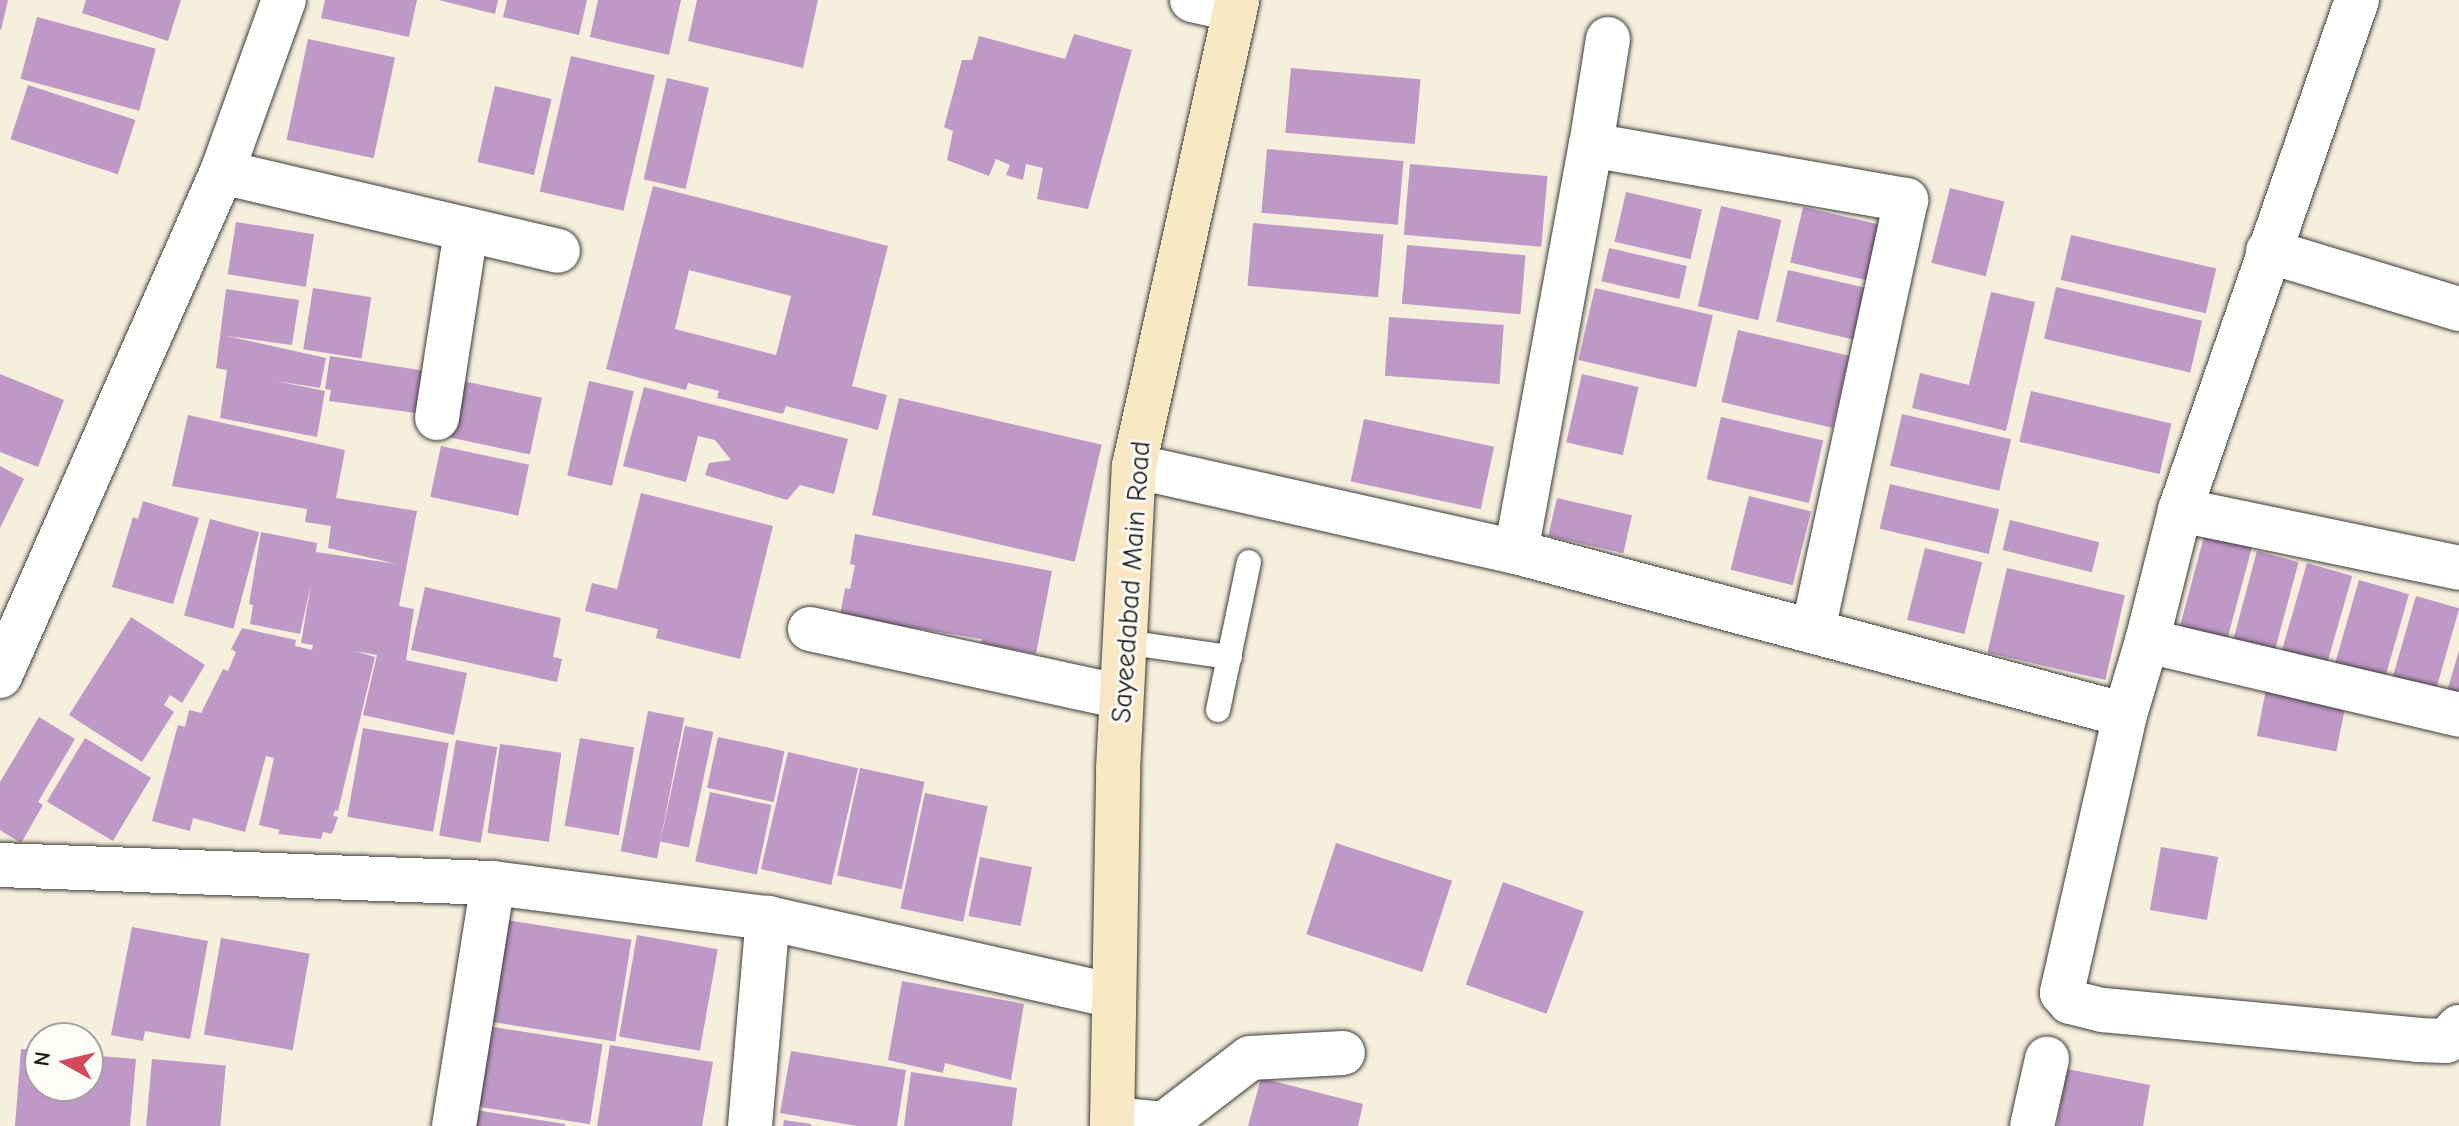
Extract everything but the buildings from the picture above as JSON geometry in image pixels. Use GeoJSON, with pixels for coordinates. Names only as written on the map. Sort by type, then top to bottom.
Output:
{"type":"FeatureCollection","features":[{"type":"Feature","properties":{"kind":"main road","name":"Sayeedabad Main Road"},"geometry":{"type":"LineString","coordinates":[[1112,1122],[1111,995],[1121,697],[1134,466],[1220,3]]}},
{"type":"Feature","properties":{"kind":"street"},"geometry":{"type":"LineString","coordinates":[[0,676],[222,172],[284,0]]}},
{"type":"Feature","properties":{"kind":"street"},"geometry":{"type":"LineString","coordinates":[[2357,0],[2180,510],[2125,715],[2062,993],[2070,1002],[2103,1010],[2418,1040],[2446,1041],[2459,1027]]}},
{"type":"Feature","properties":{"kind":"street"},"geometry":{"type":"LineString","coordinates":[[1516,552],[1608,39]]}},
{"type":"Feature","properties":{"kind":"street"},"geometry":{"type":"LineString","coordinates":[[1591,145],[1906,200],[1813,631]]}},
{"type":"Feature","properties":{"kind":"street"},"geometry":{"type":"LineString","coordinates":[[222,172],[558,251]]}},
{"type":"Feature","properties":{"kind":"street"},"geometry":{"type":"LineString","coordinates":[[437,418],[466,230]]}},
{"type":"Feature","properties":{"kind":"street"},"geometry":{"type":"LineString","coordinates":[[2268,251],[2459,309]]}},
{"type":"Feature","properties":{"kind":"street"},"geometry":{"type":"LineString","coordinates":[[1134,466],[1516,552],[2125,715]]}},
{"type":"Feature","properties":{"kind":"street"},"geometry":{"type":"LineString","coordinates":[[2180,510],[2459,568]]}},
{"type":"Feature","properties":{"kind":"street"},"geometry":{"type":"LineString","coordinates":[[810,629],[1121,697]]}},
{"type":"Feature","properties":{"kind":"street"},"geometry":{"type":"LineString","coordinates":[[2147,641],[2459,715]]}},
{"type":"Feature","properties":{"kind":"street"},"geometry":{"type":"LineString","coordinates":[[0,865],[493,883],[768,918],[1111,995]]}},
{"type":"Feature","properties":{"kind":"street"},"geometry":{"type":"LineString","coordinates":[[454,1126],[493,883]]}},
{"type":"Feature","properties":{"kind":"street"},"geometry":{"type":"LineString","coordinates":[[750,1126],[768,918]]}},
{"type":"Feature","properties":{"kind":"street"},"geometry":{"type":"LineString","coordinates":[[1112,1122],[1164,1124],[1250,1058],[1343,1053]]}},
{"type":"Feature","properties":{"kind":"street"},"geometry":{"type":"LineString","coordinates":[[2032,1126],[2047,1059]]}},
{"type":"Feature","properties":{"kind":"lane"},"geometry":{"type":"LineString","coordinates":[[1218,710],[1249,562]]}},
{"type":"Feature","properties":{"kind":"lane"},"geometry":{"type":"LineString","coordinates":[[1124,642],[1230,657]]}}]}
